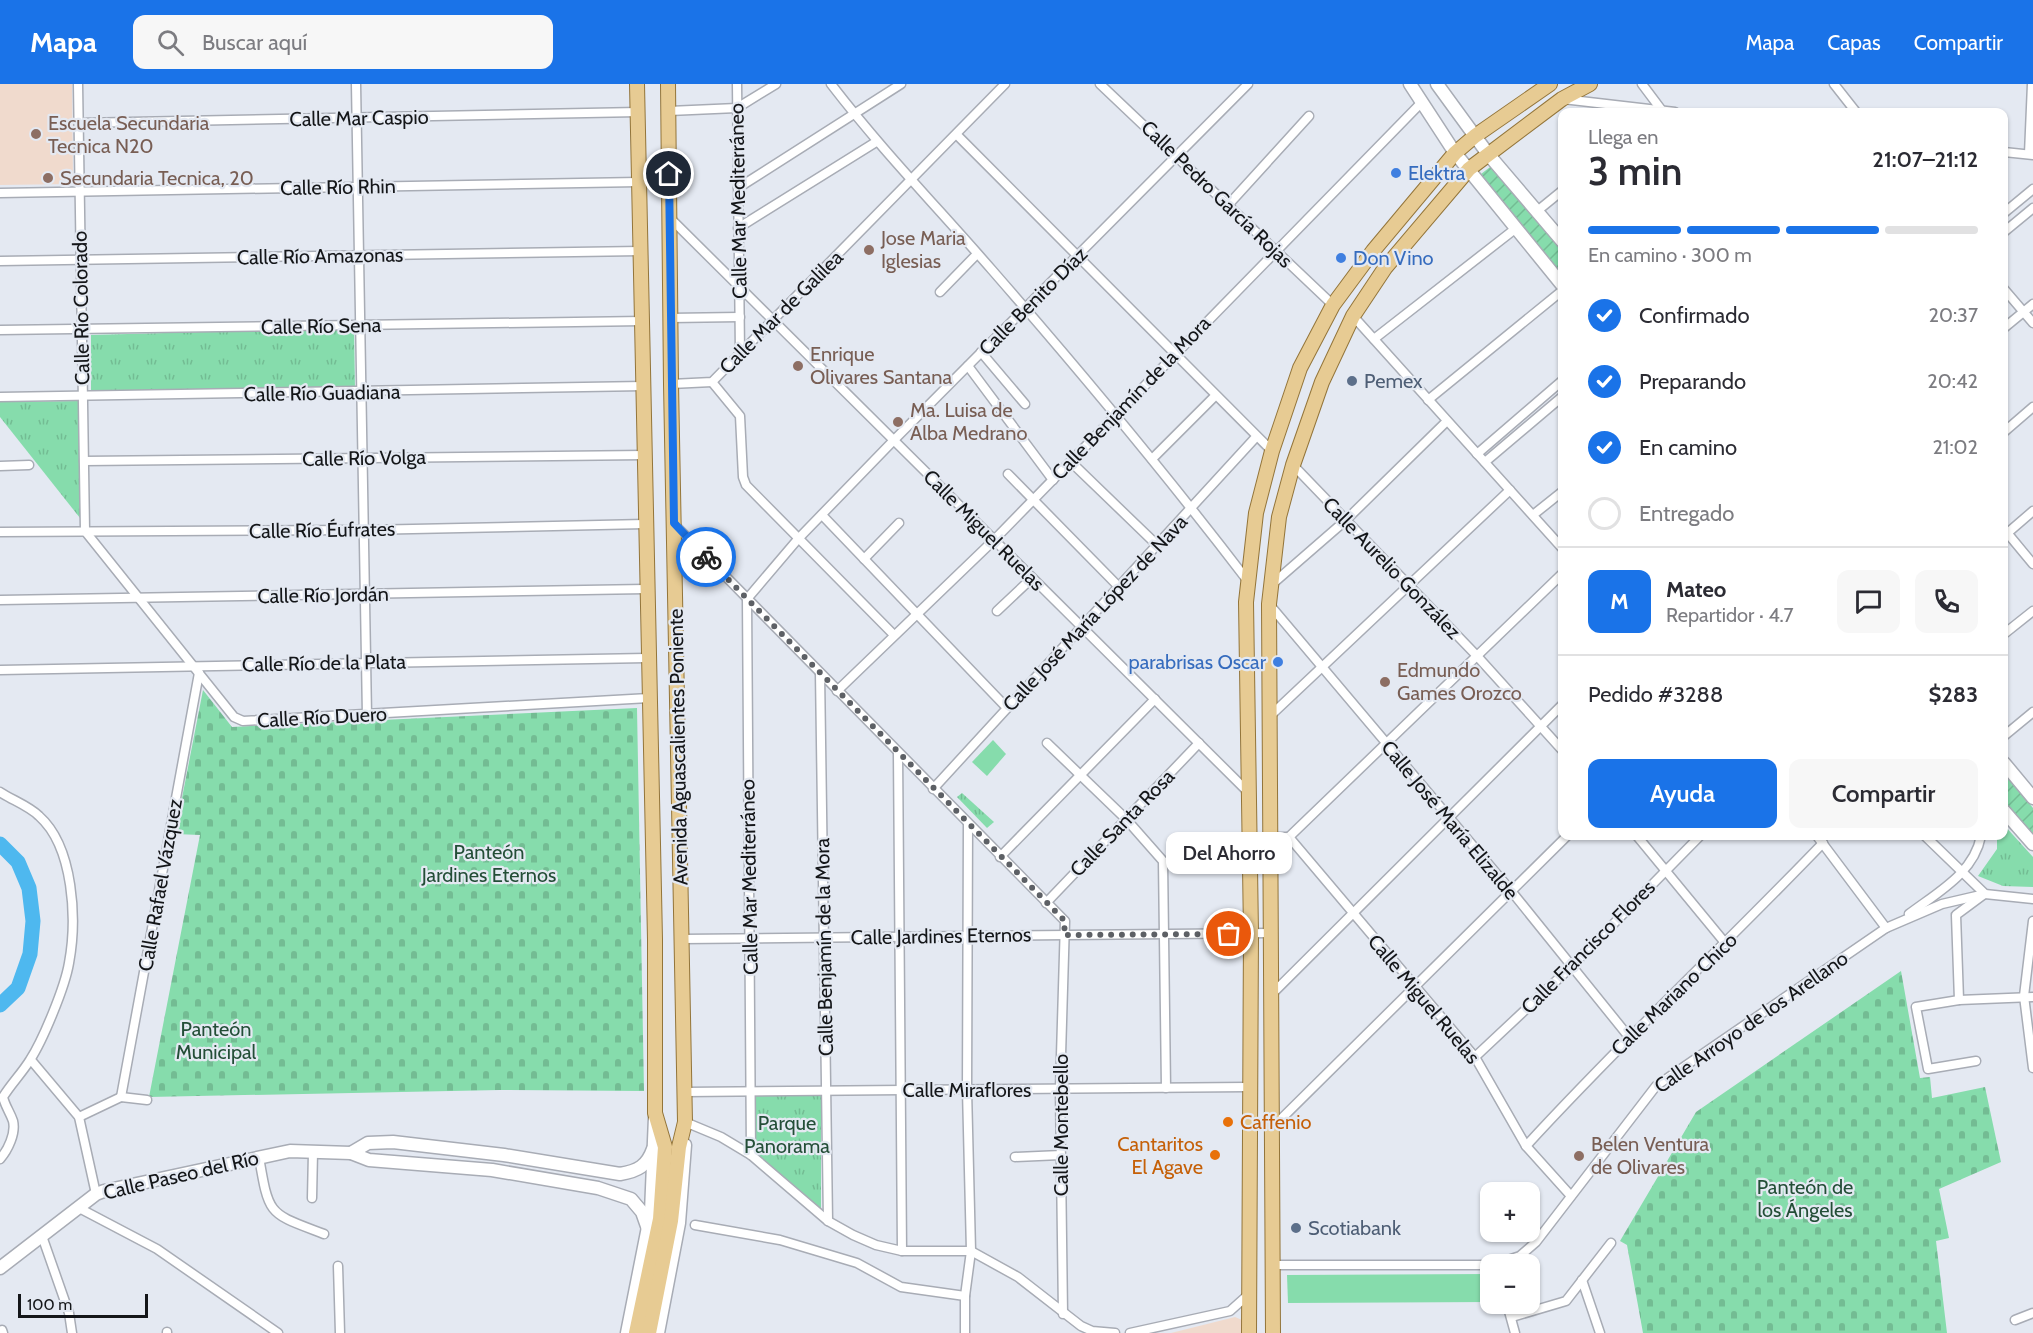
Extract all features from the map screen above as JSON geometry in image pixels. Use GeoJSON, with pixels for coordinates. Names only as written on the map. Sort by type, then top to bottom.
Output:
{"type":"FeatureCollection","features":[{"type":"Feature","properties":{"kind":"main road","name":"Avenida Aguascalientes Poniente"},"geometry":{"type":"LineString","coordinates":[[636,1333],[657,1234],[664,1147],[655,1113],[655,939],[647,658],[638,84]]}},
{"type":"Feature","properties":{"kind":"main road","name":"Avenida Aguascalientes Poniente"},"geometry":{"type":"LineString","coordinates":[[650,1333],[671,1221],[685,1122],[670,384],[668,84]]}},
{"type":"Feature","properties":{"kind":"main road"},"geometry":{"type":"LineString","coordinates":[[1249,1333],[1248,1087],[1251,933],[1248,792],[1248,580],[1256,513],[1272,451],[1300,368],[1333,305],[1372,252],[1455,153],[1475,136],[1550,84]]}},
{"type":"Feature","properties":{"kind":"main road"},"geometry":{"type":"LineString","coordinates":[[1273,1333],[1269,604],[1279,517],[1293,465],[1322,382],[1353,316],[1385,268],[1469,170],[1562,99],[1590,84]]}},
{"type":"Feature","properties":{"kind":"street","name":"Calle Río Colorado"},"geometry":{"type":"LineString","coordinates":[[78,84],[85,531]]}},
{"type":"Feature","properties":{"kind":"street"},"geometry":{"type":"LineString","coordinates":[[357,84],[368,716]]}},
{"type":"Feature","properties":{"kind":"street","name":"Calle Mar Mediterráneo"},"geometry":{"type":"LineString","coordinates":[[736,84],[740,353]]}},
{"type":"Feature","properties":{"kind":"street"},"geometry":{"type":"LineString","coordinates":[[669,111],[737,108],[776,84]]}},
{"type":"Feature","properties":{"kind":"street"},"geometry":{"type":"LineString","coordinates":[[831,84],[876,141],[913,180],[1116,416],[1248,580]]}},
{"type":"Feature","properties":{"kind":"street"},"geometry":{"type":"LineString","coordinates":[[738,188],[901,84]]}},
{"type":"Feature","properties":{"kind":"street","name":"Calle Mar de Galilea"},"geometry":{"type":"LineString","coordinates":[[670,384],[712,382],[1005,84]]}},
{"type":"Feature","properties":{"kind":"street","name":"Calle Pedro García Rojas"},"geometry":{"type":"LineString","coordinates":[[1100,84],[1333,305]]}},
{"type":"Feature","properties":{"kind":"street","name":"Calle Benito Díaz"},"geometry":{"type":"LineString","coordinates":[[747,599],[798,539],[894,440],[1248,84]]}},
{"type":"Feature","properties":{"kind":"street"},"geometry":{"type":"LineString","coordinates":[[1410,84],[1455,153],[1558,282]]}},
{"type":"Feature","properties":{"kind":"street"},"geometry":{"type":"LineString","coordinates":[[1437,84],[1488,154],[1558,236]]}},
{"type":"Feature","properties":{"kind":"street"},"geometry":{"type":"LineString","coordinates":[[1642,84],[1658,108]]}},
{"type":"Feature","properties":{"kind":"street"},"geometry":{"type":"LineString","coordinates":[[1834,84],[1853,108]]}},
{"type":"Feature","properties":{"kind":"street"},"geometry":{"type":"LineString","coordinates":[[2008,152],[2031,155],[2032,84]]}},
{"type":"Feature","properties":{"kind":"street"},"geometry":{"type":"LineString","coordinates":[[1562,99],[1631,108]]}},
{"type":"Feature","properties":{"kind":"street","name":"Calle Benjamín de la Mora"},"geometry":{"type":"LineString","coordinates":[[837,691],[994,540],[1116,416],[1173,354],[1422,102]]}},
{"type":"Feature","properties":{"kind":"street","name":"Calle Mar Caspio"},"geometry":{"type":"LineString","coordinates":[[79,123],[639,112]]}},
{"type":"Feature","properties":{"kind":"street"},"geometry":{"type":"LineString","coordinates":[[1229,204],[1309,116]]}},
{"type":"Feature","properties":{"kind":"street"},"geometry":{"type":"LineString","coordinates":[[957,135],[1272,451]]}},
{"type":"Feature","properties":{"kind":"street"},"geometry":{"type":"LineString","coordinates":[[738,228],[876,141]]}},
{"type":"Feature","properties":{"kind":"street","name":"Calle Río Rhin"},"geometry":{"type":"LineString","coordinates":[[0,193],[639,182]]}},
{"type":"Feature","properties":{"kind":"street"},"geometry":{"type":"LineString","coordinates":[[2008,210],[2033,189]]}},
{"type":"Feature","properties":{"kind":"street"},"geometry":{"type":"LineString","coordinates":[[1536,212],[1558,194]]}},
{"type":"Feature","properties":{"kind":"street"},"geometry":{"type":"LineString","coordinates":[[2008,229],[2033,208]]}},
{"type":"Feature","properties":{"kind":"street","name":"Calle Miguel Ruelas"},"geometry":{"type":"LineString","coordinates":[[669,217],[1248,792]]}},
{"type":"Feature","properties":{"kind":"street"},"geometry":{"type":"LineString","coordinates":[[1374,339],[1515,229]]}},
{"type":"Feature","properties":{"kind":"street","name":"Calle Río Amazonas"},"geometry":{"type":"LineString","coordinates":[[0,261],[641,251]]}},
{"type":"Feature","properties":{"kind":"street"},"geometry":{"type":"LineString","coordinates":[[940,292],[977,254]]}},
{"type":"Feature","properties":{"kind":"street"},"geometry":{"type":"LineString","coordinates":[[1428,400],[1558,292]]}},
{"type":"Feature","properties":{"kind":"street"},"geometry":{"type":"LineString","coordinates":[[2008,294],[2033,323]]}},
{"type":"Feature","properties":{"kind":"street"},"geometry":{"type":"LineString","coordinates":[[2008,325],[2033,304]]}},
{"type":"Feature","properties":{"kind":"street"},"geometry":{"type":"LineString","coordinates":[[1353,316],[1558,543]]}},
{"type":"Feature","properties":{"kind":"street"},"geometry":{"type":"LineString","coordinates":[[670,318],[740,318]]}},
{"type":"Feature","properties":{"kind":"street","name":"Calle Río Sena"},"geometry":{"type":"LineString","coordinates":[[0,330],[643,321]]}},
{"type":"Feature","properties":{"kind":"street"},"geometry":{"type":"LineString","coordinates":[[981,352],[1025,404]]}},
{"type":"Feature","properties":{"kind":"street"},"geometry":{"type":"LineString","coordinates":[[968,366],[1053,480]]}},
{"type":"Feature","properties":{"kind":"street"},"geometry":{"type":"LineString","coordinates":[[712,382],[740,416],[743,477],[746,486],[894,635]]}},
{"type":"Feature","properties":{"kind":"street"},"geometry":{"type":"LineString","coordinates":[[1477,454],[1558,384]]}},
{"type":"Feature","properties":{"kind":"street","name":"Calle Río Guadiana"},"geometry":{"type":"LineString","coordinates":[[0,397],[362,393],[644,386]]}},
{"type":"Feature","properties":{"kind":"street"},"geometry":{"type":"LineString","coordinates":[[1152,459],[1215,396]]}},
{"type":"Feature","properties":{"kind":"street"},"geometry":{"type":"LineString","coordinates":[[1485,462],[1558,400]]}},
{"type":"Feature","properties":{"kind":"street"},"geometry":{"type":"LineString","coordinates":[[2008,429],[2033,408]]}},
{"type":"Feature","properties":{"kind":"street"},"geometry":{"type":"LineString","coordinates":[[1270,586],[1346,520],[1447,421]]}},
{"type":"Feature","properties":{"kind":"street","name":"Calle José María López de Nava"},"geometry":{"type":"LineString","coordinates":[[933,789],[1256,437]]}},
{"type":"Feature","properties":{"kind":"street","name":"Calle Río Volga"},"geometry":{"type":"LineString","coordinates":[[84,461],[645,455]]}},
{"type":"Feature","properties":{"kind":"street"},"geometry":{"type":"LineString","coordinates":[[1071,462],[1157,545]]}},
{"type":"Feature","properties":{"kind":"street"},"geometry":{"type":"LineString","coordinates":[[0,466],[29,465]]}},
{"type":"Feature","properties":{"kind":"street","name":"Calle Aurelio González"},"geometry":{"type":"LineString","coordinates":[[1293,465],[1477,656],[1558,745]]}},
{"type":"Feature","properties":{"kind":"street"},"geometry":{"type":"LineString","coordinates":[[1008,474],[1119,587]]}},
{"type":"Feature","properties":{"kind":"street"},"geometry":{"type":"LineString","coordinates":[[1269,716],[1510,490]]}},
{"type":"Feature","properties":{"kind":"street"},"geometry":{"type":"LineString","coordinates":[[1533,515],[1558,494]]}},
{"type":"Feature","properties":{"kind":"street"},"geometry":{"type":"LineString","coordinates":[[2008,531],[2033,511]]}},
{"type":"Feature","properties":{"kind":"street"},"geometry":{"type":"LineString","coordinates":[[822,515],[1008,708]]}},
{"type":"Feature","properties":{"kind":"street"},"geometry":{"type":"LineString","coordinates":[[674,523],[1065,921],[1064,935]]}},
{"type":"Feature","properties":{"kind":"street"},"geometry":{"type":"LineString","coordinates":[[864,559],[899,523]]}},
{"type":"Feature","properties":{"kind":"street","name":"Calle Río Éufrates"},"geometry":{"type":"LineString","coordinates":[[0,532],[364,530],[645,524]]}},
{"type":"Feature","properties":{"kind":"street","name":"Calle Río Duero"},"geometry":{"type":"LineString","coordinates":[[85,531],[237,720],[368,716],[649,698]]}},
{"type":"Feature","properties":{"kind":"street"},"geometry":{"type":"LineString","coordinates":[[2008,536],[2033,564]]}},
{"type":"Feature","properties":{"kind":"street"},"geometry":{"type":"LineString","coordinates":[[997,611],[1032,578]]}},
{"type":"Feature","properties":{"kind":"street"},"geometry":{"type":"LineString","coordinates":[[1272,837],[1289,837],[1558,578]]}},
{"type":"Feature","properties":{"kind":"street","name":"Calle Río Jordán"},"geometry":{"type":"LineString","coordinates":[[0,600],[646,589]]}},
{"type":"Feature","properties":{"kind":"street","name":"Calle Mar Mediterráneo"},"geometry":{"type":"LineString","coordinates":[[747,599],[751,1155]]}},
{"type":"Feature","properties":{"kind":"street","name":"Calle José María Elizalde"},"geometry":{"type":"LineString","coordinates":[[1269,604],[1512,892],[1629,1037]]}},
{"type":"Feature","properties":{"kind":"street"},"geometry":{"type":"LineString","coordinates":[[2008,631],[2033,611]]}},
{"type":"Feature","properties":{"kind":"street","name":"Calle Río de la Plata"},"geometry":{"type":"LineString","coordinates":[[0,670],[647,658]]}},
{"type":"Feature","properties":{"kind":"street","name":"Calle Rafael Vázquez"},"geometry":{"type":"LineString","coordinates":[[121,1097],[199,673]]}},
{"type":"Feature","properties":{"kind":"street","name":"Calle Benjamín de la Mora"},"geometry":{"type":"LineString","coordinates":[[820,673],[828,1221]]}},
{"type":"Feature","properties":{"kind":"street"},"geometry":{"type":"LineString","coordinates":[[1000,857],[1155,699]]}},
{"type":"Feature","properties":{"kind":"street"},"geometry":{"type":"LineString","coordinates":[[1271,996],[1558,709]]}},
{"type":"Feature","properties":{"kind":"street"},"geometry":{"type":"LineString","coordinates":[[2008,733],[2033,712]]}},
{"type":"Feature","properties":{"kind":"street"},"geometry":{"type":"LineString","coordinates":[[1047,743],[1126,819],[1164,861],[1166,1088]]}},
{"type":"Feature","properties":{"kind":"street","name":"Calle Santa Rosa"},"geometry":{"type":"LineString","coordinates":[[1046,903],[1199,743]]}},
{"type":"Feature","properties":{"kind":"street"},"geometry":{"type":"LineString","coordinates":[[898,753],[902,1251]]}},
{"type":"Feature","properties":{"kind":"street"},"geometry":{"type":"LineString","coordinates":[[2008,768],[2033,798]]}},
{"type":"Feature","properties":{"kind":"street"},"geometry":{"type":"LineString","coordinates":[[0,792],[40,816],[60,845],[71,885],[73,932],[69,966],[31,1060],[3,1097],[5,1109],[13,1121],[7,1151],[0,1159]]}},
{"type":"Feature","properties":{"kind":"street"},"geometry":{"type":"LineString","coordinates":[[2008,816],[2033,844]]}},
{"type":"Feature","properties":{"kind":"street"},"geometry":{"type":"LineString","coordinates":[[964,1333],[965,1296],[971,1251],[967,1090],[968,824]]}},
{"type":"Feature","properties":{"kind":"street","name":"Calle Miguel Ruelas"},"geometry":{"type":"LineString","coordinates":[[1289,837],[1475,1057],[1526,1146],[1570,1197]]}},
{"type":"Feature","properties":{"kind":"street"},"geometry":{"type":"LineString","coordinates":[[1272,1128],[1563,840]]}},
{"type":"Feature","properties":{"kind":"street"},"geometry":{"type":"LineString","coordinates":[[1640,840],[1726,944]]}},
{"type":"Feature","properties":{"kind":"street","name":"Calle Francisco Flores"},"geometry":{"type":"LineString","coordinates":[[1475,1057],[1572,966],[1696,840]]}},
{"type":"Feature","properties":{"kind":"street"},"geometry":{"type":"LineString","coordinates":[[1820,840],[1886,928]]}},
{"type":"Feature","properties":{"kind":"street"},"geometry":{"type":"LineString","coordinates":[[1929,840],[1985,894],[1956,915],[1959,1000]]}},
{"type":"Feature","properties":{"kind":"street","name":"Calle Arroyo de los Arellano"},"geometry":{"type":"LineString","coordinates":[[1899,921],[1963,873],[1978,850],[1980,840]]}},
{"type":"Feature","properties":{"kind":"street","name":"Calle Mariano Chico"},"geometry":{"type":"LineString","coordinates":[[1526,1146],[1629,1037],[1726,944],[1823,843]]}},
{"type":"Feature","properties":{"kind":"street","name":"Calle Arroyo de los Arellano"},"geometry":{"type":"LineString","coordinates":[[1522,1254],[1527,1252],[1656,1086],[1899,921],[1942,904],[1985,894],[2033,899]]}},
{"type":"Feature","properties":{"kind":"street"},"geometry":{"type":"LineString","coordinates":[[2033,921],[2029,996],[2033,1068]]}},
{"type":"Feature","properties":{"kind":"street","name":"Calle Jardines Eternos"},"geometry":{"type":"LineString","coordinates":[[682,939],[1271,933]]}},
{"type":"Feature","properties":{"kind":"street","name":"Calle Montebello"},"geometry":{"type":"LineString","coordinates":[[1063,1314],[1060,1089],[1064,935]]}},
{"type":"Feature","properties":{"kind":"street"},"geometry":{"type":"LineString","coordinates":[[1976,1061],[1928,1069],[1925,1065],[1916,1007],[1959,1000],[2029,996]]}},
{"type":"Feature","properties":{"kind":"street"},"geometry":{"type":"LineString","coordinates":[[31,1060],[79,1117],[96,1194]]}},
{"type":"Feature","properties":{"kind":"street","name":"Calle Miraflores"},"geometry":{"type":"LineString","coordinates":[[685,1092],[1248,1087]]}},
{"type":"Feature","properties":{"kind":"street"},"geometry":{"type":"LineString","coordinates":[[79,1117],[121,1097],[147,1100]]}},
{"type":"Feature","properties":{"kind":"street","name":"Avenida Aguascalientes Poniente"},"geometry":{"type":"LineString","coordinates":[[627,1333],[648,1229],[653,1186],[655,1113]]}},
{"type":"Feature","properties":{"kind":"street"},"geometry":{"type":"LineString","coordinates":[[685,1122],[721,1137],[751,1155],[828,1221],[876,1245],[902,1251],[971,1251],[1018,1277],[1063,1314],[1092,1331],[1115,1333]]}},
{"type":"Feature","properties":{"kind":"street","name":"Avenida Aguascalientes Poniente"},"geometry":{"type":"LineString","coordinates":[[658,1333],[680,1222],[685,1122]]}},
{"type":"Feature","properties":{"kind":"street","name":"Calle Paseo del Río"},"geometry":{"type":"LineString","coordinates":[[351,1153],[368,1143],[393,1142],[504,1155],[620,1174],[634,1172],[648,1163],[654,1149]]}},
{"type":"Feature","properties":{"kind":"street","name":"Calle Paseo del Río"},"geometry":{"type":"LineString","coordinates":[[0,1268],[96,1194],[290,1151],[351,1153],[369,1160],[492,1170],[598,1188],[631,1199],[642,1212],[648,1229]]}},
{"type":"Feature","properties":{"kind":"street"},"geometry":{"type":"LineString","coordinates":[[312,1198],[313,1152]]}},
{"type":"Feature","properties":{"kind":"street"},"geometry":{"type":"LineString","coordinates":[[1016,1157],[1061,1155]]}},
{"type":"Feature","properties":{"kind":"street"},"geometry":{"type":"LineString","coordinates":[[259,1157],[271,1209],[279,1217],[324,1234]]}},
{"type":"Feature","properties":{"kind":"street"},"geometry":{"type":"LineString","coordinates":[[79,1208],[157,1249],[278,1333]]}},
{"type":"Feature","properties":{"kind":"street"},"geometry":{"type":"LineString","coordinates":[[695,1225],[780,1240],[857,1263],[901,1287],[965,1296]]}},
{"type":"Feature","properties":{"kind":"street"},"geometry":{"type":"LineString","coordinates":[[42,1236],[69,1313],[72,1333]]}},
{"type":"Feature","properties":{"kind":"street"},"geometry":{"type":"LineString","coordinates":[[1512,1317],[1566,1301],[1611,1243]]}},
{"type":"Feature","properties":{"kind":"street"},"geometry":{"type":"LineString","coordinates":[[1272,1265],[1480,1265]]}},
{"type":"Feature","properties":{"kind":"street"},"geometry":{"type":"LineString","coordinates":[[338,1266],[340,1333]]}},
{"type":"Feature","properties":{"kind":"street"},"geometry":{"type":"LineString","coordinates":[[1582,1280],[1599,1333]]}},
{"type":"Feature","properties":{"kind":"street"},"geometry":{"type":"LineString","coordinates":[[1130,1333],[1230,1311],[1249,1294]]}},
{"type":"Feature","properties":{"kind":"street"},"geometry":{"type":"LineString","coordinates":[[1230,1311],[1249,1318]]}},
{"type":"Feature","properties":{"kind":"street"},"geometry":{"type":"LineString","coordinates":[[2015,1320],[2033,1313]]}},
{"type":"Feature","properties":{"kind":"street"},"geometry":{"type":"LineString","coordinates":[[1511,1314],[1515,1333]]}},
{"type":"Feature","properties":{"kind":"shaded area","name":"Escuela Secundaria Tecnica N20"},"geometry":{"type":"Polygon","coordinates":[[[0,84],[72,84],[73,184],[0,185],[0,84]]]}},
{"type":"Feature","properties":{"kind":"shaded area"},"geometry":{"type":"Polygon","coordinates":[[[1235,1317],[1242,1320],[1242,1333],[1171,1333],[1235,1317]]]}},
{"type":"Feature","properties":{"kind":"green space"},"geometry":{"type":"Polygon","coordinates":[[[1494,164],[1558,241],[1558,270],[1481,174],[1494,164]]]}},
{"type":"Feature","properties":{"kind":"green space"},"geometry":{"type":"Polygon","coordinates":[[[354,328],[355,389],[91,391],[91,335],[354,328]]]}},
{"type":"Feature","properties":{"kind":"green space"},"geometry":{"type":"Polygon","coordinates":[[[79,401],[80,518],[0,417],[0,402],[79,401]]]}},
{"type":"Feature","properties":{"kind":"green space","name":"Panteón Jardines Eternos"},"geometry":{"type":"Polygon","coordinates":[[[203,690],[232,727],[637,708],[644,1091],[500,1090],[149,1097],[200,835],[175,834],[203,690]]]}},
{"type":"Feature","properties":{"kind":"green space"},"geometry":{"type":"Polygon","coordinates":[[[993,740],[1006,754],[987,776],[972,762],[993,740]]]}},
{"type":"Feature","properties":{"kind":"green space"},"geometry":{"type":"Polygon","coordinates":[[[2008,777],[2033,808],[2033,835],[2008,806],[2008,777]]]}},
{"type":"Feature","properties":{"kind":"green space"},"geometry":{"type":"Polygon","coordinates":[[[962,793],[994,822],[987,828],[957,797],[962,793]]]}},
{"type":"Feature","properties":{"kind":"green space"},"geometry":{"type":"Polygon","coordinates":[[[2008,829],[2033,857],[2033,887],[2003,886],[1978,876],[1997,849],[1997,840],[2008,840],[2008,829]]]}},
{"type":"Feature","properties":{"kind":"green space","name":"Panteón de los Ángeles"},"geometry":{"type":"Polygon","coordinates":[[[1901,971],[1920,1078],[1930,1077],[1932,1098],[1985,1087],[2001,1162],[1939,1189],[1949,1238],[1936,1241],[1947,1333],[1643,1333],[1627,1245],[1620,1241],[1696,1112],[1901,971]]]}},
{"type":"Feature","properties":{"kind":"green space","name":"Parque Panorama"},"geometry":{"type":"Polygon","coordinates":[[[756,1093],[821,1094],[821,1209],[756,1153],[756,1093]]]}},
{"type":"Feature","properties":{"kind":"green space"},"geometry":{"type":"Polygon","coordinates":[[[1480,1274],[1480,1302],[1288,1303],[1287,1275],[1480,1274]]]}},
{"type":"Feature","properties":{"kind":"waterway"},"geometry":{"type":"LineString","coordinates":[[0,844],[18,862],[29,888],[33,921],[30,954],[18,988],[0,1005]]}},
{"type":"Feature","properties":{"kind":"way so far"},"geometry":{"type":"LineString","coordinates":[[706,557],[1065,921],[1064,935],[1229,934]]}},
{"type":"Feature","properties":{"kind":"place","name":"Escuela Secundaria Tecnica N20"},"geometry":{"type":"Point","coordinates":[36,134]}},
{"type":"Feature","properties":{"kind":"place","name":"Elektra"},"geometry":{"type":"Point","coordinates":[1396,173]}},
{"type":"Feature","properties":{"kind":"place","name":"Secundaria Tecnica, 20"},"geometry":{"type":"Point","coordinates":[48,178]}},
{"type":"Feature","properties":{"kind":"place","name":"Jose Maria Iglesias"},"geometry":{"type":"Point","coordinates":[869,250]}},
{"type":"Feature","properties":{"kind":"place","name":"Don Vino"},"geometry":{"type":"Point","coordinates":[1341,258]}},
{"type":"Feature","properties":{"kind":"place","name":"Enrique Olivares Santana"},"geometry":{"type":"Point","coordinates":[798,366]}},
{"type":"Feature","properties":{"kind":"place","name":"Pemex"},"geometry":{"type":"Point","coordinates":[1352,381]}},
{"type":"Feature","properties":{"kind":"place","name":"Ma. Luisa de Alba Medrano"},"geometry":{"type":"Point","coordinates":[898,422]}},
{"type":"Feature","properties":{"kind":"place","name":"parabrisas Oscar"},"geometry":{"type":"Point","coordinates":[1278,662]}},
{"type":"Feature","properties":{"kind":"place","name":"Edmundo Games Orozco"},"geometry":{"type":"Point","coordinates":[1385,682]}},
{"type":"Feature","properties":{"kind":"place","name":"Del Ahorro"},"geometry":{"type":"Point","coordinates":[1229,934]}},
{"type":"Feature","properties":{"kind":"place","name":"Caffenio"},"geometry":{"type":"Point","coordinates":[1228,1122]}},
{"type":"Feature","properties":{"kind":"place","name":"Cantaritos El Agave"},"geometry":{"type":"Point","coordinates":[1215,1155]}},
{"type":"Feature","properties":{"kind":"place","name":"Belen Ventura de Olivares"},"geometry":{"type":"Point","coordinates":[1579,1156]}},
{"type":"Feature","properties":{"kind":"place","name":"Scotiabank"},"geometry":{"type":"Point","coordinates":[1296,1228]}},
{"type":"Feature","properties":{"kind":"route"},"geometry":{"type":"LineString","coordinates":[[669,174],[670,384],[674,523],[706,557]]}},
{"type":"Feature","properties":{"kind":"park label","name":"Panteón Municipal"},"geometry":{"type":"Point","coordinates":[216,1040]}}]}
